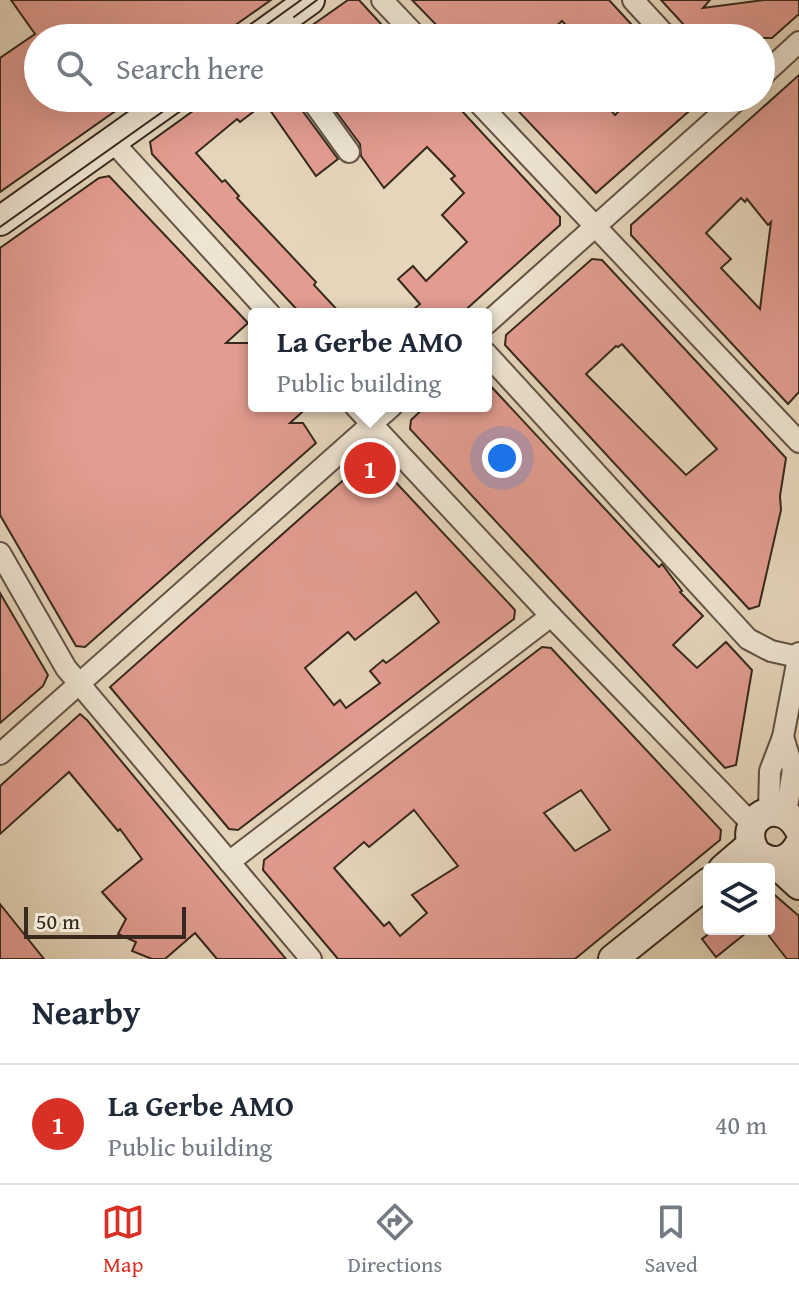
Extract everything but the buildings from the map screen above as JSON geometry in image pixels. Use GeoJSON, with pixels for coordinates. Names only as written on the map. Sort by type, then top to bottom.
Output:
{"type":"FeatureCollection","features":[{"type":"Feature","properties":{"kind":"main road"},"geometry":{"type":"LineString","coordinates":[[279,24],[310,0]]}},
{"type":"Feature","properties":{"kind":"main road"},"geometry":{"type":"LineString","coordinates":[[0,221],[154,112]]}},
{"type":"Feature","properties":{"kind":"main road"},"geometry":{"type":"LineString","coordinates":[[733,863],[782,835],[799,885]]}},
{"type":"Feature","properties":{"kind":"main road"},"geometry":{"type":"LineString","coordinates":[[613,959],[703,887]]}},
{"type":"Feature","properties":{"kind":"main road"},"geometry":{"type":"LineString","coordinates":[[638,959],[703,907]]}},
{"type":"Feature","properties":{"kind":"street"},"geometry":{"type":"LineString","coordinates":[[382,0],[405,24]]}},
{"type":"Feature","properties":{"kind":"street"},"geometry":{"type":"LineString","coordinates":[[633,0],[655,24]]}},
{"type":"Feature","properties":{"kind":"street"},"geometry":{"type":"LineString","coordinates":[[775,64],[799,42]]}},
{"type":"Feature","properties":{"kind":"street"},"geometry":{"type":"LineString","coordinates":[[320,112],[349,152]]}},
{"type":"Feature","properties":{"kind":"street"},"geometry":{"type":"LineString","coordinates":[[487,112],[799,442]]}},
{"type":"Feature","properties":{"kind":"street"},"geometry":{"type":"LineString","coordinates":[[492,319],[718,112]]}},
{"type":"Feature","properties":{"kind":"street"},"geometry":{"type":"LineString","coordinates":[[113,142],[265,308]]}},
{"type":"Feature","properties":{"kind":"street"},"geometry":{"type":"LineString","coordinates":[[492,360],[748,639],[771,651],[799,655],[783,737],[770,771],[782,835]]}},
{"type":"Feature","properties":{"kind":"street"},"geometry":{"type":"LineString","coordinates":[[360,412],[551,616],[782,835]]}},
{"type":"Feature","properties":{"kind":"street"},"geometry":{"type":"LineString","coordinates":[[0,754],[385,412]]}},
{"type":"Feature","properties":{"kind":"street"},"geometry":{"type":"LineString","coordinates":[[0,553],[66,668],[311,959]]}},
{"type":"Feature","properties":{"kind":"street"},"geometry":{"type":"LineString","coordinates":[[229,862],[551,616]]}},
{"type":"Feature","properties":{"kind":"street"},"geometry":{"type":"LineString","coordinates":[[782,835],[796,780],[783,737]]}},
{"type":"Feature","properties":{"kind":"tram line"},"geometry":{"type":"LineString","coordinates":[[268,24],[301,0]]}},
{"type":"Feature","properties":{"kind":"tram line"},"geometry":{"type":"LineString","coordinates":[[294,17],[317,0]]}},
{"type":"Feature","properties":{"kind":"tram line"},"geometry":{"type":"LineString","coordinates":[[0,227],[162,112]]}},
{"type":"Feature","properties":{"kind":"place","name":"La Gerbe AMO"},"geometry":{"type":"Point","coordinates":[370,468]}}]}
